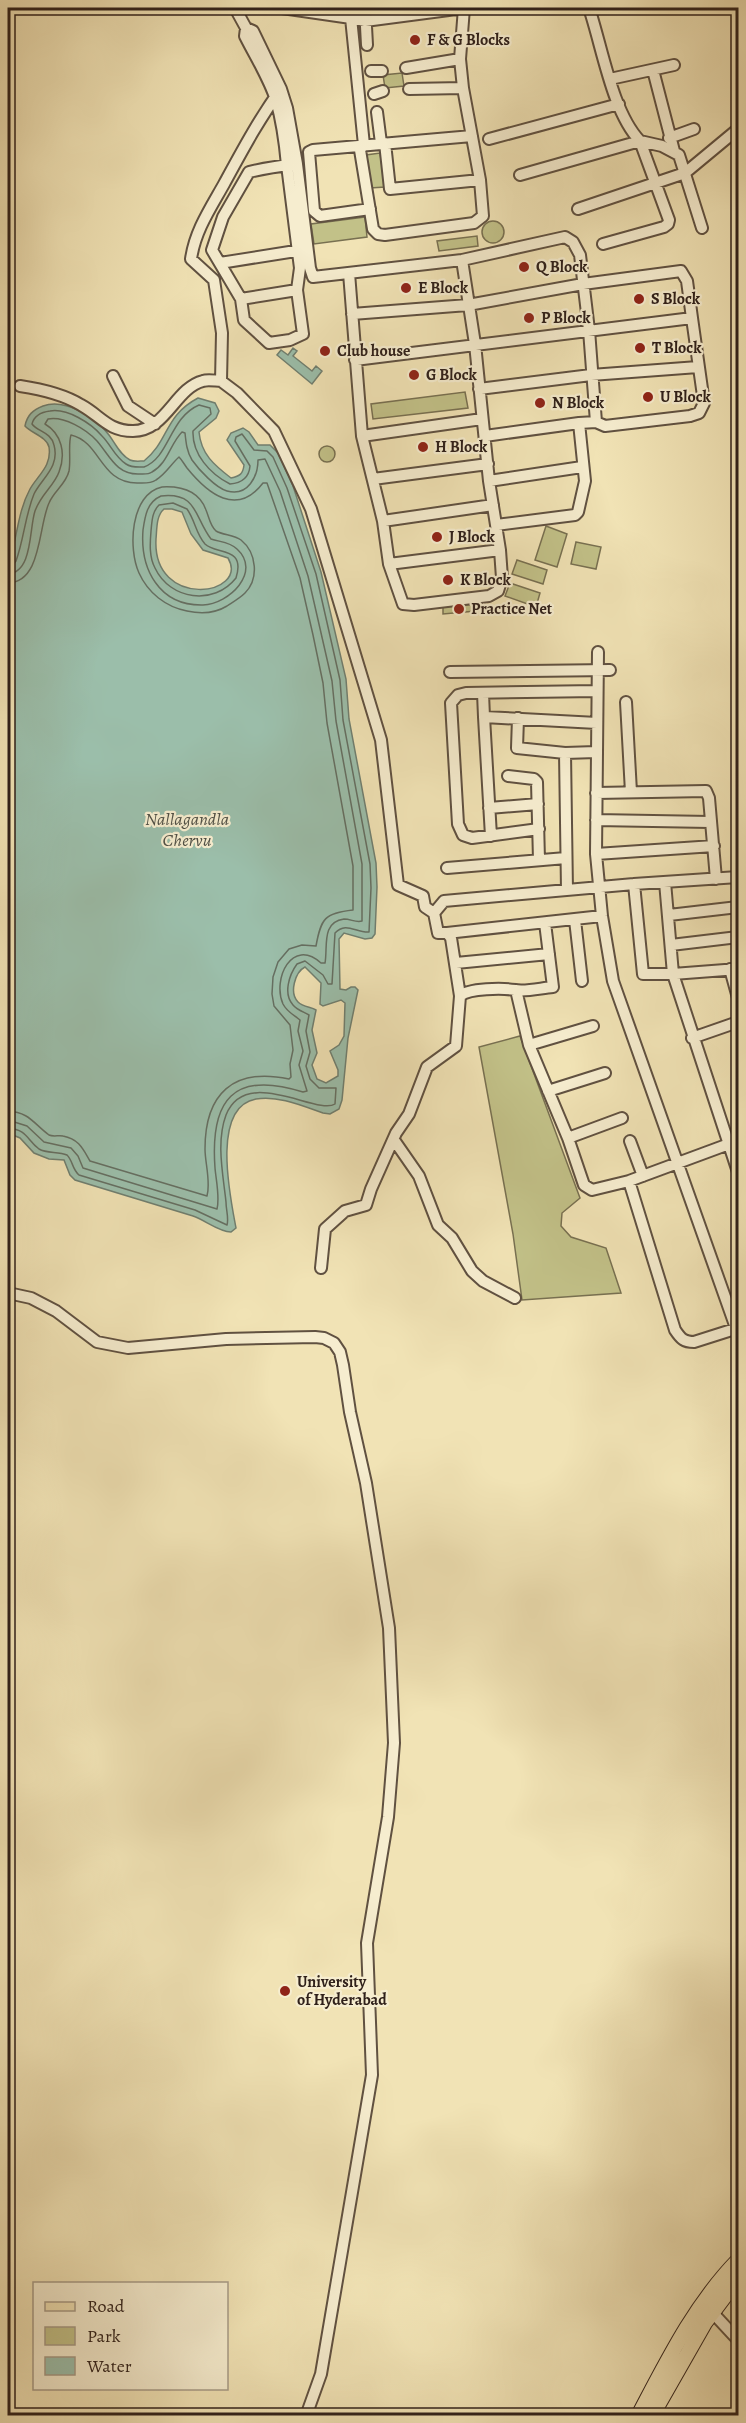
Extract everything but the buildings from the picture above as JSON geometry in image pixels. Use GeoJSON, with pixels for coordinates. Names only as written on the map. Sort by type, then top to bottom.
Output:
{"type":"FeatureCollection","features":[{"type":"Feature","properties":{"kind":"main road"},"geometry":{"type":"LineString","coordinates":[[638,2415],[706,2298],[738,2260]]}},
{"type":"Feature","properties":{"kind":"main road"},"geometry":{"type":"LineString","coordinates":[[652,2415],[712,2312],[738,2279]]}},
{"type":"Feature","properties":{"kind":"street"},"geometry":{"type":"LineString","coordinates":[[235,8],[246,28],[253,31],[278,93],[291,131],[292,164]]}},
{"type":"Feature","properties":{"kind":"street"},"geometry":{"type":"LineString","coordinates":[[282,8],[351,18],[365,21],[464,8],[460,59],[480,180],[483,216],[480,221],[390,230],[378,234],[373,229],[360,150],[364,145],[371,94],[369,71],[351,18]]}},
{"type":"Feature","properties":{"kind":"street"},"geometry":{"type":"LineString","coordinates":[[365,8],[367,45]]}},
{"type":"Feature","properties":{"kind":"street"},"geometry":{"type":"LineString","coordinates":[[589,8],[619,105],[633,134],[640,141],[669,220],[668,224],[603,244]]}},
{"type":"Feature","properties":{"kind":"street"},"geometry":{"type":"LineString","coordinates":[[406,68],[460,59]]}},
{"type":"Feature","properties":{"kind":"street"},"geometry":{"type":"LineString","coordinates":[[610,79],[674,65]]}},
{"type":"Feature","properties":{"kind":"street"},"geometry":{"type":"LineString","coordinates":[[653,70],[674,151]]}},
{"type":"Feature","properties":{"kind":"street"},"geometry":{"type":"LineString","coordinates":[[409,88],[463,88]]}},
{"type":"Feature","properties":{"kind":"street"},"geometry":{"type":"LineString","coordinates":[[241,299],[309,286],[313,283],[303,250],[292,164],[278,93]]}},
{"type":"Feature","properties":{"kind":"street"},"geometry":{"type":"LineString","coordinates":[[221,381],[222,333],[214,280],[191,259],[194,239],[255,128],[278,93]]}},
{"type":"Feature","properties":{"kind":"street"},"geometry":{"type":"LineString","coordinates":[[489,139],[619,105]]}},
{"type":"Feature","properties":{"kind":"street"},"geometry":{"type":"LineString","coordinates":[[377,112],[390,189],[480,180]]}},
{"type":"Feature","properties":{"kind":"street"},"geometry":{"type":"LineString","coordinates":[[669,138],[694,129]]}},
{"type":"Feature","properties":{"kind":"street"},"geometry":{"type":"LineString","coordinates":[[578,209],[685,173],[738,129]]}},
{"type":"Feature","properties":{"kind":"street"},"geometry":{"type":"LineString","coordinates":[[370,209],[320,216],[314,211],[308,156],[313,150],[472,136]]}},
{"type":"Feature","properties":{"kind":"street"},"geometry":{"type":"LineString","coordinates":[[520,175],[640,141],[662,146],[679,154],[702,228]]}},
{"type":"Feature","properties":{"kind":"street"},"geometry":{"type":"LineString","coordinates":[[292,164],[249,172],[223,217],[212,250],[241,299],[244,320],[269,343],[290,340],[303,334],[298,287],[303,250]]}},
{"type":"Feature","properties":{"kind":"street"},"geometry":{"type":"LineString","coordinates":[[313,277],[462,260],[565,237],[573,242],[580,255],[589,330],[596,422]]}},
{"type":"Feature","properties":{"kind":"street"},"geometry":{"type":"LineString","coordinates":[[220,263],[303,250]]}},
{"type":"Feature","properties":{"kind":"street"},"geometry":{"type":"LineString","coordinates":[[349,273],[362,436],[383,521],[389,564],[403,604],[414,605],[489,596],[498,591],[502,578],[475,344],[462,260]]}},
{"type":"Feature","properties":{"kind":"street"},"geometry":{"type":"LineString","coordinates":[[352,314],[468,305],[583,284],[681,271],[687,281],[704,403],[699,413],[605,426],[596,422],[579,423],[484,436]]}},
{"type":"Feature","properties":{"kind":"street"},"geometry":{"type":"LineString","coordinates":[[355,360],[692,318]]}},
{"type":"Feature","properties":{"kind":"street"},"geometry":{"type":"LineString","coordinates":[[479,388],[591,375],[698,367]]}},
{"type":"Feature","properties":{"kind":"street"},"geometry":{"type":"LineString","coordinates":[[113,376],[129,406],[155,424]]}},
{"type":"Feature","properties":{"kind":"street"},"geometry":{"type":"LineString","coordinates":[[20,386],[40,389],[80,404],[112,428],[135,431],[155,424],[188,390],[202,381],[221,381],[237,393],[274,431],[311,508],[381,740],[398,885],[423,896],[425,907],[434,913],[438,933],[602,916]]}},
{"type":"Feature","properties":{"kind":"street"},"geometry":{"type":"LineString","coordinates":[[362,436],[482,419]]}},
{"type":"Feature","properties":{"kind":"street"},"geometry":{"type":"LineString","coordinates":[[496,525],[575,515],[580,508],[585,481],[579,423]]}},
{"type":"Feature","properties":{"kind":"street"},"geometry":{"type":"LineString","coordinates":[[373,479],[488,464]]}},
{"type":"Feature","properties":{"kind":"street"},"geometry":{"type":"LineString","coordinates":[[489,481],[582,467]]}},
{"type":"Feature","properties":{"kind":"street"},"geometry":{"type":"LineString","coordinates":[[383,521],[494,505]]}},
{"type":"Feature","properties":{"kind":"street"},"geometry":{"type":"LineString","coordinates":[[389,564],[500,550]]}},
{"type":"Feature","properties":{"kind":"street"},"geometry":{"type":"LineString","coordinates":[[598,652],[596,854],[602,916],[613,981],[737,1328],[694,1342],[687,1342],[680,1338],[675,1330],[629,1181]]}},
{"type":"Feature","properties":{"kind":"street"},"geometry":{"type":"LineString","coordinates":[[450,672],[610,670]]}},
{"type":"Feature","properties":{"kind":"street"},"geometry":{"type":"LineString","coordinates":[[539,830],[467,837],[460,830],[451,703],[458,695],[597,691]]}},
{"type":"Feature","properties":{"kind":"street"},"geometry":{"type":"LineString","coordinates":[[483,693],[491,836]]}},
{"type":"Feature","properties":{"kind":"street"},"geometry":{"type":"LineString","coordinates":[[626,702],[631,792]]}},
{"type":"Feature","properties":{"kind":"street"},"geometry":{"type":"LineString","coordinates":[[484,717],[597,723]]}},
{"type":"Feature","properties":{"kind":"street"},"geometry":{"type":"LineString","coordinates":[[518,718],[517,748],[565,753],[596,752]]}},
{"type":"Feature","properties":{"kind":"street"},"geometry":{"type":"LineString","coordinates":[[565,753],[567,890]]}},
{"type":"Feature","properties":{"kind":"street"},"geometry":{"type":"LineString","coordinates":[[508,776],[536,780],[539,860]]}},
{"type":"Feature","properties":{"kind":"street"},"geometry":{"type":"LineString","coordinates":[[596,793],[703,789],[708,793],[709,798],[716,879]]}},
{"type":"Feature","properties":{"kind":"street"},"geometry":{"type":"LineString","coordinates":[[489,808],[538,804]]}},
{"type":"Feature","properties":{"kind":"street"},"geometry":{"type":"LineString","coordinates":[[596,820],[710,822]]}},
{"type":"Feature","properties":{"kind":"street"},"geometry":{"type":"LineString","coordinates":[[596,854],[714,846]]}},
{"type":"Feature","properties":{"kind":"street"},"geometry":{"type":"LineString","coordinates":[[447,868],[566,858]]}},
{"type":"Feature","properties":{"kind":"street"},"geometry":{"type":"LineString","coordinates":[[434,913],[444,902],[634,884],[738,877]]}},
{"type":"Feature","properties":{"kind":"street"},"geometry":{"type":"LineString","coordinates":[[665,882],[673,974],[692,1038],[738,1172]]}},
{"type":"Feature","properties":{"kind":"street"},"geometry":{"type":"LineString","coordinates":[[634,884],[641,971],[646,975],[734,969],[738,998]]}},
{"type":"Feature","properties":{"kind":"street"},"geometry":{"type":"LineString","coordinates":[[669,915],[738,907]]}},
{"type":"Feature","properties":{"kind":"street"},"geometry":{"type":"LineString","coordinates":[[575,920],[582,981]]}},
{"type":"Feature","properties":{"kind":"street"},"geometry":{"type":"LineString","coordinates":[[545,923],[553,987]]}},
{"type":"Feature","properties":{"kind":"street"},"geometry":{"type":"LineString","coordinates":[[321,1268],[325,1229],[345,1211],[366,1205],[371,1188],[409,1114],[428,1067],[456,1046],[458,998],[460,996],[451,938],[447,933]]}},
{"type":"Feature","properties":{"kind":"street"},"geometry":{"type":"LineString","coordinates":[[671,945],[738,937]]}},
{"type":"Feature","properties":{"kind":"street"},"geometry":{"type":"LineString","coordinates":[[456,963],[549,954]]}},
{"type":"Feature","properties":{"kind":"street"},"geometry":{"type":"LineString","coordinates":[[460,996],[466,992],[553,987],[564,984]]}},
{"type":"Feature","properties":{"kind":"street"},"geometry":{"type":"LineString","coordinates":[[516,990],[529,1045],[568,1138],[584,1185],[589,1189],[629,1181],[729,1143]]}},
{"type":"Feature","properties":{"kind":"street"},"geometry":{"type":"LineString","coordinates":[[692,1038],[738,1022]]}},
{"type":"Feature","properties":{"kind":"street"},"geometry":{"type":"LineString","coordinates":[[529,1045],[593,1026]]}},
{"type":"Feature","properties":{"kind":"street"},"geometry":{"type":"LineString","coordinates":[[548,1091],[605,1072]]}},
{"type":"Feature","properties":{"kind":"street"},"geometry":{"type":"LineString","coordinates":[[568,1138],[622,1118]]}},
{"type":"Feature","properties":{"kind":"street"},"geometry":{"type":"LineString","coordinates":[[394,1140],[419,1176],[438,1225],[452,1238],[472,1271],[483,1281],[515,1298]]}},
{"type":"Feature","properties":{"kind":"street"},"geometry":{"type":"LineString","coordinates":[[630,1141],[643,1176]]}},
{"type":"Feature","properties":{"kind":"street"},"geometry":{"type":"LineString","coordinates":[[8,1293],[31,1298],[56,1311],[97,1342],[112,1346],[128,1348],[226,1340],[315,1337],[334,1343],[340,1352],[366,1484],[389,1628],[394,1743],[388,1817],[367,1943],[372,2075],[321,2374],[306,2415]]}},
{"type":"Feature","properties":{"kind":"street"},"geometry":{"type":"LineString","coordinates":[[712,2312],[738,2340]]}},
{"type":"Feature","properties":{"kind":"green space"},"geometry":{"type":"Polygon","coordinates":[[[402,73],[404,86],[385,88],[383,75],[402,73]]]}},
{"type":"Feature","properties":{"kind":"green space"},"geometry":{"type":"Polygon","coordinates":[[[380,153],[385,187],[370,188],[366,155],[380,153]]]}},
{"type":"Feature","properties":{"kind":"green space"},"geometry":{"type":"Polygon","coordinates":[[[365,217],[367,237],[314,244],[311,224],[365,217]]]}},
{"type":"Feature","properties":{"kind":"green space"},"geometry":{"type":"Polygon","coordinates":[[[493,221],[501,224],[504,232],[501,240],[493,243],[485,240],[482,232],[485,224],[493,221]]]}},
{"type":"Feature","properties":{"kind":"green space"},"geometry":{"type":"Polygon","coordinates":[[[477,236],[478,246],[439,251],[437,241],[477,236]]]}},
{"type":"Feature","properties":{"kind":"green space"},"geometry":{"type":"Polygon","coordinates":[[[465,392],[468,408],[373,419],[371,404],[465,392]]]}},
{"type":"Feature","properties":{"kind":"green space"},"geometry":{"type":"Polygon","coordinates":[[[327,446],[335,454],[327,462],[319,454],[327,446]]]}},
{"type":"Feature","properties":{"kind":"green space"},"geometry":{"type":"Polygon","coordinates":[[[546,526],[567,534],[557,567],[535,560],[546,526]]]}},
{"type":"Feature","properties":{"kind":"green space"},"geometry":{"type":"Polygon","coordinates":[[[576,542],[601,547],[596,569],[571,564],[576,542]]]}},
{"type":"Feature","properties":{"kind":"green space"},"geometry":{"type":"Polygon","coordinates":[[[517,560],[547,570],[543,584],[512,574],[517,560]]]}},
{"type":"Feature","properties":{"kind":"green space"},"geometry":{"type":"Polygon","coordinates":[[[510,583],[540,593],[536,607],[505,596],[510,583]]]}},
{"type":"Feature","properties":{"kind":"green space","name":"Practice Net"},"geometry":{"type":"Polygon","coordinates":[[[475,604],[476,611],[443,614],[443,607],[475,604]]]}},
{"type":"Feature","properties":{"kind":"green space"},"geometry":{"type":"Polygon","coordinates":[[[520,1036],[580,1198],[562,1213],[561,1226],[571,1237],[606,1248],[621,1293],[522,1300],[513,1234],[479,1047],[520,1036]]]}},
{"type":"Feature","properties":{"kind":"water"},"geometry":{"type":"Polygon","coordinates":[[[293,348],[297,351],[293,356],[312,371],[316,366],[322,371],[312,384],[277,355],[281,350],[288,355],[293,348]]]}},
{"type":"Feature","properties":{"kind":"water","name":"Nallagandla Chervu"},"geometry":{"type":"Polygon","coordinates":[[[198,398],[215,403],[219,411],[216,418],[199,432],[200,440],[209,458],[231,478],[243,471],[244,465],[227,440],[231,433],[243,428],[249,432],[258,445],[270,445],[278,453],[293,486],[321,572],[346,679],[349,719],[376,863],[375,934],[372,938],[365,939],[344,933],[339,939],[340,989],[355,987],[358,990],[348,1038],[342,1100],[339,1109],[330,1114],[323,1113],[290,1102],[264,1098],[242,1106],[233,1118],[228,1135],[228,1175],[236,1228],[231,1232],[193,1216],[75,1180],[70,1175],[64,1160],[49,1159],[34,1153],[20,1138],[8,1133],[8,566],[26,498],[44,470],[49,454],[48,444],[25,426],[31,413],[43,406],[52,404],[70,407],[88,416],[103,428],[126,458],[133,461],[144,461],[187,405],[198,398]],[[164,509],[160,515],[156,539],[159,562],[169,577],[183,586],[199,589],[214,587],[225,581],[231,571],[228,558],[203,550],[191,534],[182,512],[164,509]],[[305,967],[298,973],[294,983],[294,993],[300,1004],[316,1010],[312,1030],[317,1053],[312,1065],[317,1079],[326,1083],[338,1076],[338,1070],[330,1051],[339,1045],[344,1036],[345,1003],[341,1000],[323,1006],[320,1004],[321,983],[305,967]]]}},
{"type":"Feature","properties":{"kind":"place","name":"F & G Blocks"},"geometry":{"type":"Point","coordinates":[415,40]}},
{"type":"Feature","properties":{"kind":"place","name":"Q Block"},"geometry":{"type":"Point","coordinates":[524,267]}},
{"type":"Feature","properties":{"kind":"place","name":"E Block"},"geometry":{"type":"Point","coordinates":[406,288]}},
{"type":"Feature","properties":{"kind":"place","name":"S Block"},"geometry":{"type":"Point","coordinates":[639,299]}},
{"type":"Feature","properties":{"kind":"place","name":"P Block"},"geometry":{"type":"Point","coordinates":[529,318]}},
{"type":"Feature","properties":{"kind":"place","name":"T Block"},"geometry":{"type":"Point","coordinates":[640,348]}},
{"type":"Feature","properties":{"kind":"place","name":"Club house"},"geometry":{"type":"Point","coordinates":[325,351]}},
{"type":"Feature","properties":{"kind":"place","name":"G Block"},"geometry":{"type":"Point","coordinates":[414,375]}},
{"type":"Feature","properties":{"kind":"place","name":"U Block"},"geometry":{"type":"Point","coordinates":[648,397]}},
{"type":"Feature","properties":{"kind":"place","name":"N Block"},"geometry":{"type":"Point","coordinates":[540,403]}},
{"type":"Feature","properties":{"kind":"place","name":"H Block"},"geometry":{"type":"Point","coordinates":[423,447]}},
{"type":"Feature","properties":{"kind":"place","name":"J Block"},"geometry":{"type":"Point","coordinates":[437,537]}},
{"type":"Feature","properties":{"kind":"place","name":"K Block"},"geometry":{"type":"Point","coordinates":[448,580]}},
{"type":"Feature","properties":{"kind":"place","name":"Practice Net"},"geometry":{"type":"Point","coordinates":[459,609]}},
{"type":"Feature","properties":{"kind":"place","name":"University of Hyderabad"},"geometry":{"type":"Point","coordinates":[285,1991]}}]}
